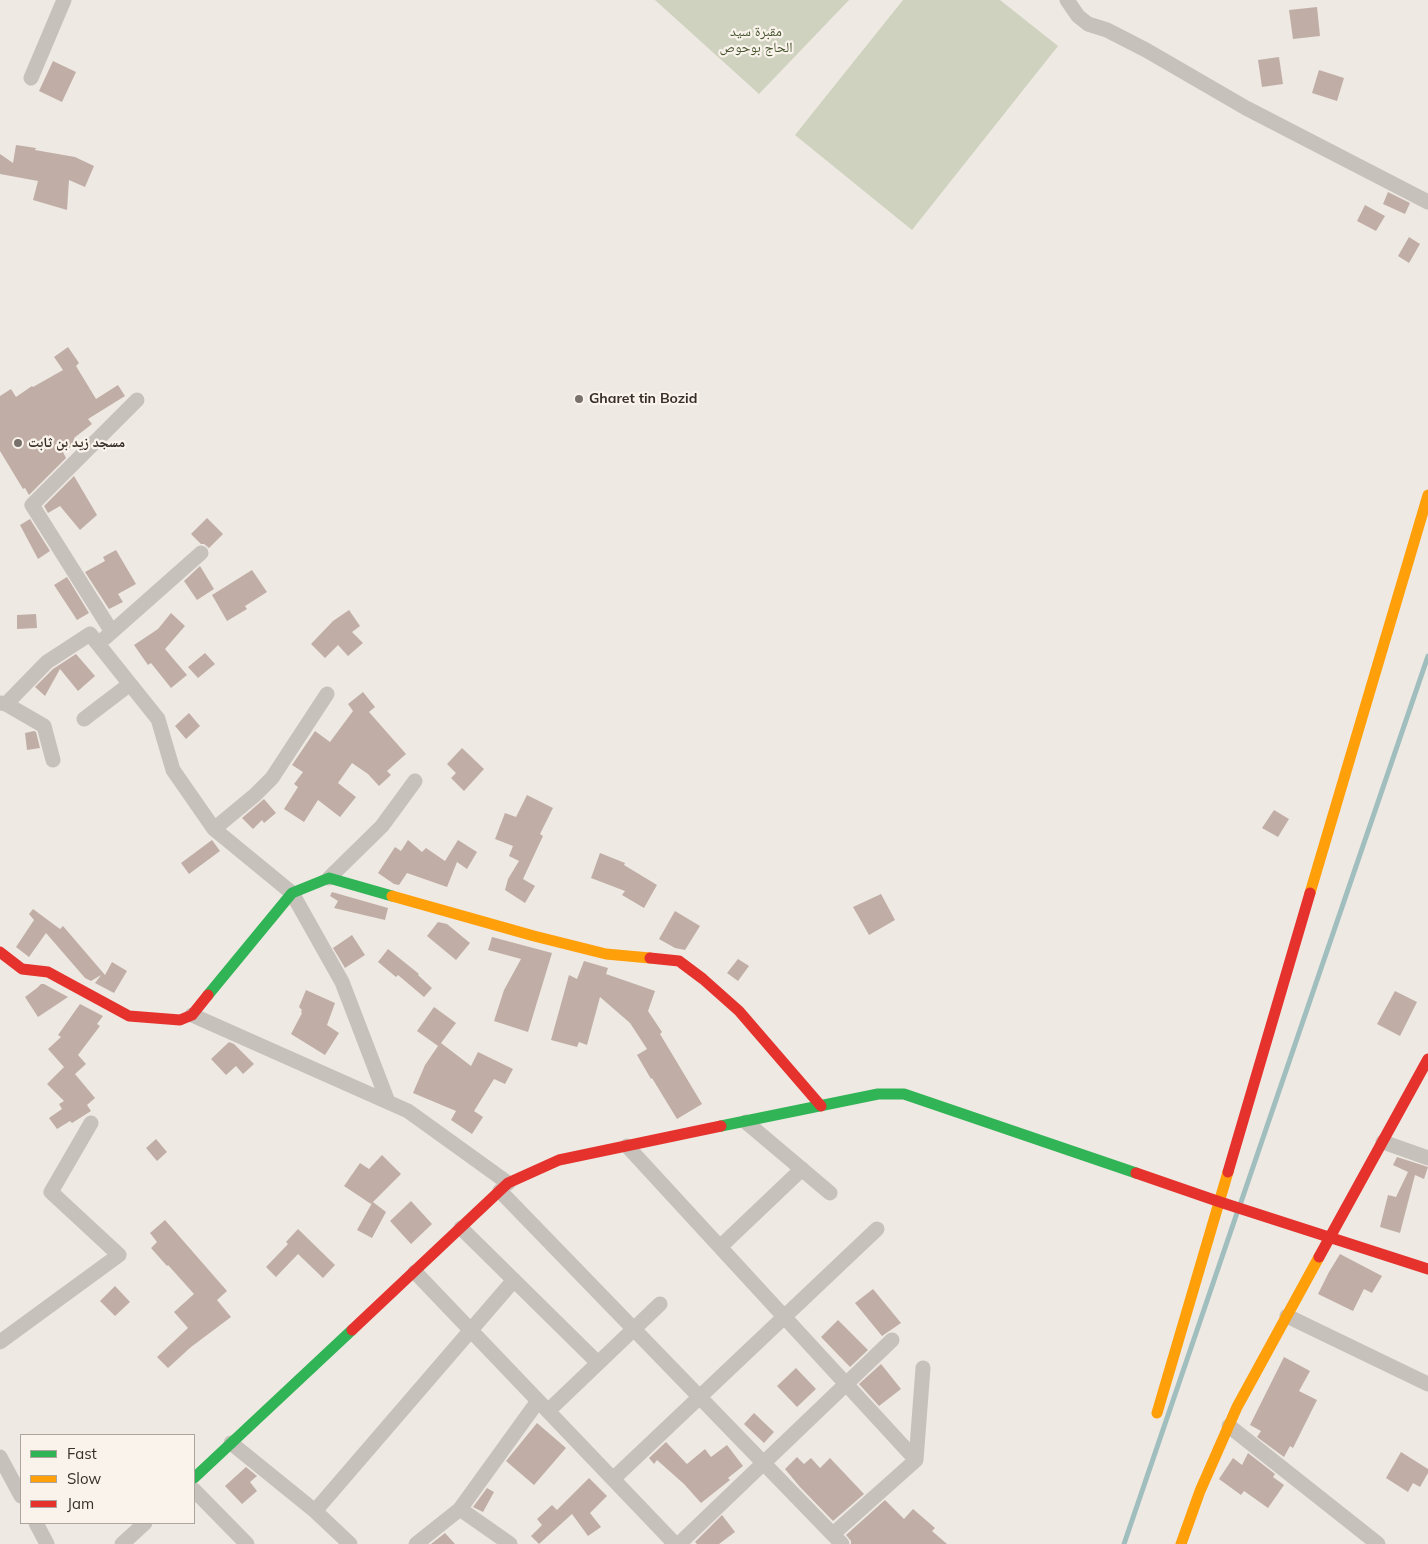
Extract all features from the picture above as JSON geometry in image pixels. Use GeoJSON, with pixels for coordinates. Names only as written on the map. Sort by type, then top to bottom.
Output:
{"type":"FeatureCollection","features":[{"type":"Feature","properties":{"kind":"street"},"geometry":{"type":"LineString","coordinates":[[31,78],[64,0]]}},
{"type":"Feature","properties":{"kind":"street"},"geometry":{"type":"LineString","coordinates":[[1067,0],[1078,16],[1088,24],[1107,30],[1146,50],[1246,108],[1428,202]]}},
{"type":"Feature","properties":{"kind":"street"},"geometry":{"type":"LineString","coordinates":[[112,632],[32,506],[137,400]]}},
{"type":"Feature","properties":{"kind":"street"},"geometry":{"type":"LineString","coordinates":[[1157,1414],[1428,496]]}},
{"type":"Feature","properties":{"kind":"street"},"geometry":{"type":"LineString","coordinates":[[98,644],[201,554]]}},
{"type":"Feature","properties":{"kind":"street"},"geometry":{"type":"LineString","coordinates":[[53,760],[44,726],[3,703],[47,662],[90,634],[158,718],[173,770],[214,829],[292,893],[342,982],[388,1102]]}},
{"type":"Feature","properties":{"kind":"street"},"geometry":{"type":"LineString","coordinates":[[84,719],[130,684]]}},
{"type":"Feature","properties":{"kind":"street"},"geometry":{"type":"LineString","coordinates":[[214,829],[255,795],[272,778],[327,694]]}},
{"type":"Feature","properties":{"kind":"street"},"geometry":{"type":"LineString","coordinates":[[0,952],[22,969],[48,972],[129,1016],[180,1020],[192,1015],[225,972],[292,893],[329,878],[382,826],[415,781]]}},
{"type":"Feature","properties":{"kind":"street"},"geometry":{"type":"LineString","coordinates":[[329,878],[534,936],[606,954],[679,961],[703,979],[739,1011],[821,1106]]}},
{"type":"Feature","properties":{"kind":"street"},"geometry":{"type":"LineString","coordinates":[[192,1015],[408,1111],[504,1187],[634,1329],[838,1539],[916,1460],[923,1368]]}},
{"type":"Feature","properties":{"kind":"street"},"geometry":{"type":"LineString","coordinates":[[1181,1544],[1200,1491],[1237,1407],[1428,1059]]}},
{"type":"Feature","properties":{"kind":"street"},"geometry":{"type":"LineString","coordinates":[[195,1477],[504,1187],[559,1160],[878,1094],[904,1094],[1220,1202],[1428,1269]]}},
{"type":"Feature","properties":{"kind":"street"},"geometry":{"type":"LineString","coordinates":[[746,1122],[830,1193]]}},
{"type":"Feature","properties":{"kind":"street"},"geometry":{"type":"LineString","coordinates":[[0,1342],[119,1256],[51,1192],[91,1123]]}},
{"type":"Feature","properties":{"kind":"street"},"geometry":{"type":"LineString","coordinates":[[1383,1142],[1428,1158]]}},
{"type":"Feature","properties":{"kind":"street"},"geometry":{"type":"LineString","coordinates":[[627,1146],[916,1460]]}},
{"type":"Feature","properties":{"kind":"street"},"geometry":{"type":"LineString","coordinates":[[720,1248],[802,1169]]}},
{"type":"Feature","properties":{"kind":"street"},"geometry":{"type":"LineString","coordinates":[[461,1228],[598,1363]]}},
{"type":"Feature","properties":{"kind":"street"},"geometry":{"type":"LineString","coordinates":[[613,1479],[877,1229]]}},
{"type":"Feature","properties":{"kind":"street"},"geometry":{"type":"LineString","coordinates":[[415,1272],[675,1544]]}},
{"type":"Feature","properties":{"kind":"street"},"geometry":{"type":"LineString","coordinates":[[315,1511],[514,1280]]}},
{"type":"Feature","properties":{"kind":"street"},"geometry":{"type":"LineString","coordinates":[[416,1544],[460,1509],[543,1406],[598,1363],[660,1304]]}},
{"type":"Feature","properties":{"kind":"street"},"geometry":{"type":"LineString","coordinates":[[1287,1316],[1428,1384]]}},
{"type":"Feature","properties":{"kind":"street"},"geometry":{"type":"LineString","coordinates":[[679,1544],[892,1340]]}},
{"type":"Feature","properties":{"kind":"street"},"geometry":{"type":"LineString","coordinates":[[1228,1426],[1378,1544]]}},
{"type":"Feature","properties":{"kind":"street"},"geometry":{"type":"LineString","coordinates":[[231,1443],[315,1511],[350,1544]]}},
{"type":"Feature","properties":{"kind":"street"},"geometry":{"type":"LineString","coordinates":[[0,1457],[20,1494]]}},
{"type":"Feature","properties":{"kind":"street"},"geometry":{"type":"LineString","coordinates":[[195,1491],[247,1544]]}},
{"type":"Feature","properties":{"kind":"street"},"geometry":{"type":"LineString","coordinates":[[460,1509],[510,1544]]}},
{"type":"Feature","properties":{"kind":"street"},"geometry":{"type":"LineString","coordinates":[[37,1524],[47,1544]]}},
{"type":"Feature","properties":{"kind":"street"},"geometry":{"type":"LineString","coordinates":[[122,1544],[144,1524]]}},
{"type":"Feature","properties":{"kind":"green space","name":"مقبرة سيد الحاج بوحوص"},"geometry":{"type":"Polygon","coordinates":[[[655,0],[849,0],[759,94],[655,0]]]}},
{"type":"Feature","properties":{"kind":"green space"},"geometry":{"type":"Polygon","coordinates":[[[903,0],[1000,0],[1058,46],[912,230],[795,135],[903,0]]]}},
{"type":"Feature","properties":{"kind":"building"},"geometry":{"type":"Polygon","coordinates":[[[1317,7],[1320,36],[1293,39],[1289,10],[1317,7]]]}},
{"type":"Feature","properties":{"kind":"building"},"geometry":{"type":"Polygon","coordinates":[[[1279,57],[1283,84],[1262,87],[1258,60],[1279,57]]]}},
{"type":"Feature","properties":{"kind":"building"},"geometry":{"type":"Polygon","coordinates":[[[53,61],[76,72],[62,102],[39,91],[53,61]]]}},
{"type":"Feature","properties":{"kind":"building"},"geometry":{"type":"Polygon","coordinates":[[[1319,70],[1344,78],[1337,101],[1312,93],[1319,70]]]}},
{"type":"Feature","properties":{"kind":"building"},"geometry":{"type":"Polygon","coordinates":[[[16,145],[75,157],[94,166],[85,187],[69,180],[67,210],[33,200],[38,181],[0,174],[0,154],[13,163],[16,145]]]}},
{"type":"Feature","properties":{"kind":"building"},"geometry":{"type":"Polygon","coordinates":[[[1388,192],[1410,203],[1405,214],[1383,204],[1388,192]]]}},
{"type":"Feature","properties":{"kind":"building"},"geometry":{"type":"Polygon","coordinates":[[[1365,205],[1385,216],[1376,231],[1357,221],[1365,205]]]}},
{"type":"Feature","properties":{"kind":"building"},"geometry":{"type":"Polygon","coordinates":[[[1409,237],[1420,244],[1409,263],[1398,256],[1409,237]]]}},
{"type":"Feature","properties":{"kind":"building"},"geometry":{"type":"Polygon","coordinates":[[[68,347],[79,363],[76,366],[96,399],[118,385],[125,396],[88,419],[92,424],[74,438],[77,443],[63,452],[66,458],[29,495],[25,488],[23,489],[0,451],[0,396],[11,389],[16,397],[32,386],[63,370],[54,357],[68,347]]]}},
{"type":"Feature","properties":{"kind":"building"},"geometry":{"type":"Polygon","coordinates":[[[74,476],[97,515],[80,530],[60,506],[48,513],[44,506],[74,476]]]}},
{"type":"Feature","properties":{"kind":"building"},"geometry":{"type":"Polygon","coordinates":[[[207,518],[223,534],[209,548],[201,544],[191,534],[207,518]]]}},
{"type":"Feature","properties":{"kind":"building"},"geometry":{"type":"Polygon","coordinates":[[[30,519],[50,551],[38,559],[20,525],[30,519]]]}},
{"type":"Feature","properties":{"kind":"building"},"geometry":{"type":"Polygon","coordinates":[[[116,550],[136,584],[118,594],[123,602],[109,609],[85,572],[105,561],[103,557],[116,550]]]}},
{"type":"Feature","properties":{"kind":"building"},"geometry":{"type":"Polygon","coordinates":[[[200,566],[214,589],[197,600],[184,581],[200,566]]]}},
{"type":"Feature","properties":{"kind":"building"},"geometry":{"type":"Polygon","coordinates":[[[252,570],[267,592],[245,606],[247,609],[227,621],[212,595],[252,570]]]}},
{"type":"Feature","properties":{"kind":"building"},"geometry":{"type":"Polygon","coordinates":[[[67,577],[89,613],[77,620],[54,585],[67,577]]]}},
{"type":"Feature","properties":{"kind":"building"},"geometry":{"type":"Polygon","coordinates":[[[349,610],[360,626],[352,632],[363,643],[348,656],[338,645],[325,658],[311,644],[333,621],[349,610]]]}},
{"type":"Feature","properties":{"kind":"building"},"geometry":{"type":"Polygon","coordinates":[[[171,613],[185,626],[165,649],[187,675],[171,688],[151,663],[148,665],[134,645],[158,629],[171,613]]]}},
{"type":"Feature","properties":{"kind":"building"},"geometry":{"type":"Polygon","coordinates":[[[36,614],[37,628],[17,629],[17,615],[36,614]]]}},
{"type":"Feature","properties":{"kind":"building"},"geometry":{"type":"Polygon","coordinates":[[[205,653],[215,664],[198,678],[188,667],[205,653]]]}},
{"type":"Feature","properties":{"kind":"building"},"geometry":{"type":"Polygon","coordinates":[[[76,654],[95,676],[78,691],[60,669],[45,696],[35,687],[53,669],[76,654]]]}},
{"type":"Feature","properties":{"kind":"building"},"geometry":{"type":"Polygon","coordinates":[[[363,692],[375,707],[369,712],[406,754],[387,771],[391,775],[379,786],[368,774],[352,763],[338,783],[356,797],[340,817],[318,800],[304,822],[284,809],[298,787],[294,784],[303,772],[292,765],[315,731],[330,742],[353,711],[348,704],[363,692]]]}},
{"type":"Feature","properties":{"kind":"building"},"geometry":{"type":"Polygon","coordinates":[[[189,713],[200,726],[186,739],[175,726],[189,713]]]}},
{"type":"Feature","properties":{"kind":"building"},"geometry":{"type":"Polygon","coordinates":[[[36,732],[40,748],[27,750],[25,733],[36,732]]]}},
{"type":"Feature","properties":{"kind":"building"},"geometry":{"type":"Polygon","coordinates":[[[462,748],[484,769],[464,791],[451,778],[456,773],[447,764],[462,748]]]}},
{"type":"Feature","properties":{"kind":"building"},"geometry":{"type":"Polygon","coordinates":[[[527,795],[553,808],[540,834],[543,836],[523,879],[535,886],[525,903],[505,890],[508,879],[519,861],[509,856],[513,846],[495,839],[505,813],[516,817],[527,795]]]}},
{"type":"Feature","properties":{"kind":"building"},"geometry":{"type":"Polygon","coordinates":[[[264,799],[276,813],[264,823],[262,820],[253,829],[242,818],[264,799]]]}},
{"type":"Feature","properties":{"kind":"building"},"geometry":{"type":"Polygon","coordinates":[[[1274,810],[1289,819],[1278,837],[1262,828],[1274,810]]]}},
{"type":"Feature","properties":{"kind":"building"},"geometry":{"type":"Polygon","coordinates":[[[212,840],[220,851],[189,874],[181,863],[212,840]]]}},
{"type":"Feature","properties":{"kind":"building"},"geometry":{"type":"Polygon","coordinates":[[[408,840],[422,852],[426,848],[445,861],[458,840],[477,852],[467,869],[457,862],[447,887],[407,873],[399,885],[394,884],[378,873],[395,847],[401,851],[408,840]]]}},
{"type":"Feature","properties":{"kind":"building"},"geometry":{"type":"Polygon","coordinates":[[[600,853],[625,863],[624,865],[657,885],[644,908],[622,895],[625,891],[591,878],[600,853]]]}},
{"type":"Feature","properties":{"kind":"building"},"geometry":{"type":"Polygon","coordinates":[[[332,892],[388,908],[385,920],[334,908],[338,901],[330,896],[332,892]]]}},
{"type":"Feature","properties":{"kind":"building"},"geometry":{"type":"Polygon","coordinates":[[[881,894],[895,920],[869,935],[853,907],[881,894]]]}},
{"type":"Feature","properties":{"kind":"building"},"geometry":{"type":"Polygon","coordinates":[[[33,909],[60,929],[63,926],[105,975],[112,962],[127,971],[114,993],[95,983],[101,975],[91,981],[85,978],[46,933],[29,957],[16,947],[34,920],[29,914],[33,909]]]}},
{"type":"Feature","properties":{"kind":"building"},"geometry":{"type":"Polygon","coordinates":[[[675,911],[700,926],[685,950],[675,948],[659,939],[675,911]]]}},
{"type":"Feature","properties":{"kind":"building"},"geometry":{"type":"Polygon","coordinates":[[[438,922],[447,924],[470,943],[456,960],[427,936],[438,922]]]}},
{"type":"Feature","properties":{"kind":"building"},"geometry":{"type":"Polygon","coordinates":[[[352,935],[365,955],[345,968],[333,948],[352,935]]]}},
{"type":"Feature","properties":{"kind":"building"},"geometry":{"type":"Polygon","coordinates":[[[492,937],[552,953],[528,1032],[494,1021],[504,990],[521,959],[488,950],[492,937]]]}},
{"type":"Feature","properties":{"kind":"building"},"geometry":{"type":"Polygon","coordinates":[[[388,949],[419,974],[432,988],[424,997],[398,975],[396,977],[378,962],[388,949]]]}},
{"type":"Feature","properties":{"kind":"building"},"geometry":{"type":"Polygon","coordinates":[[[738,959],[749,966],[738,981],[727,973],[738,959]]]}},
{"type":"Feature","properties":{"kind":"building"},"geometry":{"type":"Polygon","coordinates":[[[584,961],[608,968],[606,974],[655,991],[648,1011],[662,1032],[660,1034],[702,1104],[677,1119],[637,1055],[647,1049],[630,1023],[600,997],[587,1045],[579,1042],[577,1047],[551,1040],[569,975],[577,979],[584,961]]]}},
{"type":"Feature","properties":{"kind":"building"},"geometry":{"type":"Polygon","coordinates":[[[41,984],[68,997],[38,1017],[25,997],[41,984]]]}},
{"type":"Feature","properties":{"kind":"building"},"geometry":{"type":"Polygon","coordinates":[[[306,990],[335,1003],[327,1025],[339,1033],[325,1055],[291,1034],[302,1013],[299,1007],[306,990]]]}},
{"type":"Feature","properties":{"kind":"building"},"geometry":{"type":"Polygon","coordinates":[[[1395,991],[1417,1002],[1400,1036],[1377,1024],[1395,991]]]}},
{"type":"Feature","properties":{"kind":"building"},"geometry":{"type":"Polygon","coordinates":[[[80,1004],[103,1016],[97,1024],[100,1026],[78,1055],[86,1064],[75,1074],[95,1098],[87,1105],[91,1111],[72,1123],[70,1121],[57,1129],[49,1118],[62,1109],[59,1104],[64,1101],[47,1084],[64,1067],[48,1049],[61,1037],[58,1035],[80,1004]]]}},
{"type":"Feature","properties":{"kind":"building"},"geometry":{"type":"Polygon","coordinates":[[[434,1007],[456,1023],[441,1043],[471,1066],[478,1052],[513,1069],[505,1084],[494,1079],[474,1111],[483,1117],[472,1134],[451,1120],[456,1111],[413,1093],[425,1065],[438,1046],[417,1031],[434,1007]]]}},
{"type":"Feature","properties":{"kind":"building"},"geometry":{"type":"Polygon","coordinates":[[[229,1042],[234,1044],[254,1064],[243,1074],[236,1066],[226,1075],[211,1059],[229,1042]]]}},
{"type":"Feature","properties":{"kind":"building"},"geometry":{"type":"Polygon","coordinates":[[[156,1139],[167,1152],[157,1161],[146,1148],[156,1139]]]}},
{"type":"Feature","properties":{"kind":"building"},"geometry":{"type":"Polygon","coordinates":[[[382,1155],[401,1174],[373,1202],[386,1212],[372,1238],[357,1230],[372,1203],[344,1186],[360,1163],[369,1169],[382,1155]]]}},
{"type":"Feature","properties":{"kind":"building"},"geometry":{"type":"Polygon","coordinates":[[[1397,1157],[1428,1167],[1424,1179],[1415,1175],[1400,1233],[1380,1227],[1388,1195],[1396,1197],[1408,1172],[1393,1165],[1397,1157]]]}},
{"type":"Feature","properties":{"kind":"building"},"geometry":{"type":"Polygon","coordinates":[[[411,1201],[432,1224],[411,1244],[390,1221],[411,1201]]]}},
{"type":"Feature","properties":{"kind":"building"},"geometry":{"type":"Polygon","coordinates":[[[165,1220],[227,1291],[217,1300],[231,1317],[191,1347],[168,1368],[157,1357],[188,1328],[174,1312],[194,1294],[151,1248],[157,1242],[150,1233],[165,1220]]]}},
{"type":"Feature","properties":{"kind":"building"},"geometry":{"type":"Polygon","coordinates":[[[298,1229],[335,1265],[323,1278],[298,1254],[276,1277],[266,1267],[288,1244],[286,1242],[298,1229]]]}},
{"type":"Feature","properties":{"kind":"building"},"geometry":{"type":"Polygon","coordinates":[[[1340,1254],[1382,1276],[1372,1293],[1364,1289],[1353,1311],[1318,1294],[1340,1254]]]}},
{"type":"Feature","properties":{"kind":"building"},"geometry":{"type":"Polygon","coordinates":[[[115,1286],[130,1302],[115,1316],[100,1301],[115,1286]]]}},
{"type":"Feature","properties":{"kind":"building"},"geometry":{"type":"Polygon","coordinates":[[[873,1289],[901,1323],[882,1336],[855,1303],[873,1289]]]}},
{"type":"Feature","properties":{"kind":"building"},"geometry":{"type":"Polygon","coordinates":[[[838,1320],[868,1350],[850,1367],[821,1337],[838,1320]]]}},
{"type":"Feature","properties":{"kind":"building"},"geometry":{"type":"Polygon","coordinates":[[[1284,1357],[1310,1371],[1299,1391],[1317,1400],[1293,1448],[1290,1446],[1284,1457],[1257,1437],[1261,1431],[1250,1425],[1284,1357]]]}},
{"type":"Feature","properties":{"kind":"building"},"geometry":{"type":"Polygon","coordinates":[[[881,1364],[901,1389],[879,1406],[859,1384],[881,1364]]]}},
{"type":"Feature","properties":{"kind":"building"},"geometry":{"type":"Polygon","coordinates":[[[796,1368],[816,1389],[797,1407],[777,1386],[796,1368]]]}},
{"type":"Feature","properties":{"kind":"building"},"geometry":{"type":"Polygon","coordinates":[[[754,1413],[774,1432],[764,1443],[744,1424],[754,1413]]]}},
{"type":"Feature","properties":{"kind":"building"},"geometry":{"type":"Polygon","coordinates":[[[537,1423],[566,1448],[534,1485],[506,1461],[537,1423]]]}},
{"type":"Feature","properties":{"kind":"building"},"geometry":{"type":"Polygon","coordinates":[[[666,1442],[687,1464],[705,1449],[711,1457],[727,1445],[743,1466],[728,1478],[730,1480],[701,1503],[684,1484],[657,1460],[654,1464],[649,1458],[666,1442]]]}},
{"type":"Feature","properties":{"kind":"building"},"geometry":{"type":"Polygon","coordinates":[[[1401,1452],[1428,1469],[1428,1473],[1420,1487],[1413,1483],[1408,1492],[1386,1478],[1401,1452]]]}},
{"type":"Feature","properties":{"kind":"building"},"geometry":{"type":"Polygon","coordinates":[[[1248,1453],[1275,1474],[1273,1477],[1284,1485],[1268,1508],[1244,1491],[1241,1495],[1219,1479],[1233,1458],[1242,1465],[1248,1453]]]}},
{"type":"Feature","properties":{"kind":"building"},"geometry":{"type":"Polygon","coordinates":[[[797,1457],[804,1464],[811,1458],[820,1468],[830,1458],[864,1494],[833,1521],[785,1469],[797,1457]]]}},
{"type":"Feature","properties":{"kind":"building"},"geometry":{"type":"Polygon","coordinates":[[[246,1467],[257,1476],[250,1482],[257,1491],[242,1504],[225,1486],[246,1467]]]}},
{"type":"Feature","properties":{"kind":"building"},"geometry":{"type":"Polygon","coordinates":[[[589,1478],[607,1496],[590,1513],[601,1527],[588,1536],[572,1514],[539,1544],[531,1536],[542,1525],[537,1519],[552,1505],[557,1510],[589,1478]]]}},
{"type":"Feature","properties":{"kind":"building"},"geometry":{"type":"Polygon","coordinates":[[[487,1488],[494,1492],[483,1512],[473,1507],[487,1488]]]}},
{"type":"Feature","properties":{"kind":"building"},"geometry":{"type":"Polygon","coordinates":[[[885,1500],[904,1519],[913,1509],[935,1528],[932,1531],[947,1544],[851,1544],[846,1535],[885,1500]]]}},
{"type":"Feature","properties":{"kind":"building"},"geometry":{"type":"Polygon","coordinates":[[[722,1515],[735,1532],[719,1544],[697,1544],[695,1542],[722,1515]]]}},
{"type":"Feature","properties":{"kind":"building"},"geometry":{"type":"Polygon","coordinates":[[[445,1533],[455,1544],[431,1544],[445,1533]]]}},
{"type":"Feature","properties":{"kind":"waterway"},"geometry":{"type":"LineString","coordinates":[[1240,1205],[1428,656]]}},
{"type":"Feature","properties":{"kind":"waterway"},"geometry":{"type":"LineString","coordinates":[[1124,1544],[1237,1213]]}},
{"type":"Feature","properties":{"kind":"traffic: fast"},"geometry":{"type":"LineString","coordinates":[[208,995],[292,893],[329,878],[392,896]]}},
{"type":"Feature","properties":{"kind":"traffic: fast"},"geometry":{"type":"LineString","coordinates":[[721,1126],[878,1094],[904,1094],[1136,1173]]}},
{"type":"Feature","properties":{"kind":"traffic: fast"},"geometry":{"type":"LineString","coordinates":[[195,1477],[352,1330]]}},
{"type":"Feature","properties":{"kind":"traffic: slow"},"geometry":{"type":"LineString","coordinates":[[1310,893],[1428,495]]}},
{"type":"Feature","properties":{"kind":"traffic: slow"},"geometry":{"type":"LineString","coordinates":[[392,896],[606,954],[650,958]]}},
{"type":"Feature","properties":{"kind":"traffic: slow"},"geometry":{"type":"LineString","coordinates":[[1157,1413],[1228,1172]]}},
{"type":"Feature","properties":{"kind":"traffic: slow"},"geometry":{"type":"LineString","coordinates":[[1181,1544],[1200,1491],[1237,1407],[1319,1257]]}},
{"type":"Feature","properties":{"kind":"traffic: jam"},"geometry":{"type":"LineString","coordinates":[[1228,1172],[1310,893]]}},
{"type":"Feature","properties":{"kind":"traffic: jam"},"geometry":{"type":"LineString","coordinates":[[0,952],[22,969],[48,972],[129,1016],[180,1020],[192,1015],[208,995]]}},
{"type":"Feature","properties":{"kind":"traffic: jam"},"geometry":{"type":"LineString","coordinates":[[650,958],[679,961],[703,979],[739,1011],[821,1106]]}},
{"type":"Feature","properties":{"kind":"traffic: jam"},"geometry":{"type":"LineString","coordinates":[[1319,1257],[1428,1059]]}},
{"type":"Feature","properties":{"kind":"traffic: jam"},"geometry":{"type":"LineString","coordinates":[[352,1330],[508,1183],[559,1160],[721,1126]]}},
{"type":"Feature","properties":{"kind":"traffic: jam"},"geometry":{"type":"LineString","coordinates":[[1136,1173],[1428,1269]]}},
{"type":"Feature","properties":{"kind":"place","name":"Gharet tin Bozid"},"geometry":{"type":"Point","coordinates":[579,399]}},
{"type":"Feature","properties":{"kind":"place","name":"مسجد زيد بن ثابت"},"geometry":{"type":"Point","coordinates":[18,443]}}]}
